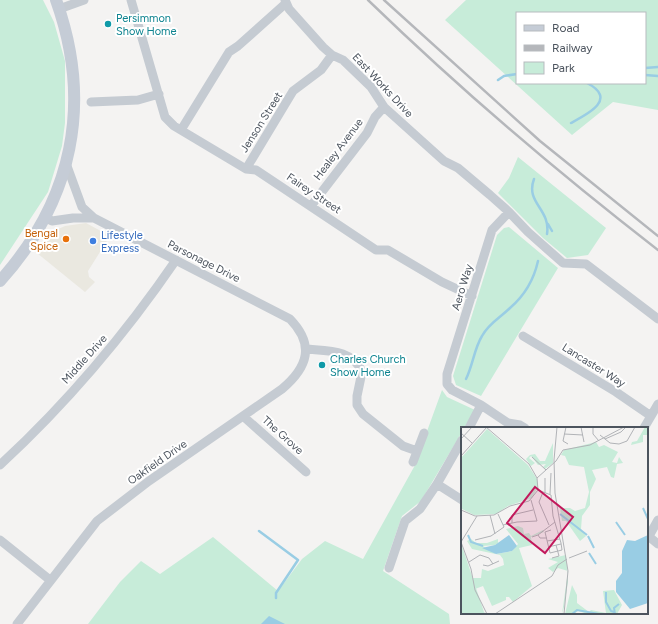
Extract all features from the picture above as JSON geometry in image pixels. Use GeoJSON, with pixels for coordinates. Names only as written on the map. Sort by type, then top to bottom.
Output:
{"type":"FeatureCollection","features":[{"type":"Feature","properties":{"kind":"main road"},"geometry":{"type":"LineString","coordinates":[[0,281],[27,248],[46,218],[67,166],[74,107],[72,60],[66,31],[57,4]]}},
{"type":"Feature","properties":{"kind":"street"},"geometry":{"type":"LineString","coordinates":[[57,4],[84,0]]}},
{"type":"Feature","properties":{"kind":"street","name":"Fairey Street"},"geometry":{"type":"LineString","coordinates":[[131,0],[146,58],[159,94],[165,117],[180,130],[246,169],[256,170],[376,250],[388,250],[442,282],[472,296]]}},
{"type":"Feature","properties":{"kind":"street"},"geometry":{"type":"LineString","coordinates":[[180,130],[229,52],[238,46],[285,2]]}},
{"type":"Feature","properties":{"kind":"street","name":"East Works Drive"},"geometry":{"type":"LineString","coordinates":[[285,2],[332,55],[343,60],[370,87],[384,107],[444,161],[458,168],[509,212],[528,232],[563,262],[586,264],[658,319]]}},
{"type":"Feature","properties":{"kind":"street","name":"Jenson Street"},"geometry":{"type":"LineString","coordinates":[[246,169],[294,91],[321,70],[332,55]]}},
{"type":"Feature","properties":{"kind":"street"},"geometry":{"type":"LineString","coordinates":[[91,102],[138,100],[159,94]]}},
{"type":"Feature","properties":{"kind":"street","name":"Healey Avenue"},"geometry":{"type":"LineString","coordinates":[[310,206],[367,133],[375,118],[384,107]]}},
{"type":"Feature","properties":{"kind":"street","name":"Parsonage Drive"},"geometry":{"type":"LineString","coordinates":[[67,166],[82,207],[94,218],[279,312],[290,319],[299,329],[304,337],[306,349]]}},
{"type":"Feature","properties":{"kind":"street"},"geometry":{"type":"LineString","coordinates":[[74,218],[78,198]]}},
{"type":"Feature","properties":{"kind":"street","name":"Aero Way"},"geometry":{"type":"LineString","coordinates":[[481,405],[452,390],[447,384],[447,374],[492,230],[509,212]]}},
{"type":"Feature","properties":{"kind":"street","name":"Parsonage Drive"},"geometry":{"type":"LineString","coordinates":[[46,218],[52,221],[74,218],[94,218]]}},
{"type":"Feature","properties":{"kind":"street","name":"Middle Drive"},"geometry":{"type":"LineString","coordinates":[[0,465],[28,439],[112,345],[148,300],[176,260]]}},
{"type":"Feature","properties":{"kind":"street","name":"Lancaster Way"},"geometry":{"type":"LineString","coordinates":[[524,336],[651,416]]}},
{"type":"Feature","properties":{"kind":"street"},"geometry":{"type":"LineString","coordinates":[[306,349],[342,352],[354,360],[362,372],[357,396],[357,405],[363,414],[403,446],[417,451]]}},
{"type":"Feature","properties":{"kind":"street","name":"Oakfield Drive"},"geometry":{"type":"LineString","coordinates":[[17,624],[97,521],[149,481],[244,417],[296,378],[304,362],[306,349]]}},
{"type":"Feature","properties":{"kind":"street"},"geometry":{"type":"LineString","coordinates":[[645,427],[658,404]]}},
{"type":"Feature","properties":{"kind":"street"},"geometry":{"type":"LineString","coordinates":[[470,427],[481,405],[508,423],[523,427]]}},
{"type":"Feature","properties":{"kind":"street","name":"The Grove"},"geometry":{"type":"LineString","coordinates":[[244,417],[306,472]]}},
{"type":"Feature","properties":{"kind":"street"},"geometry":{"type":"LineString","coordinates":[[413,462],[424,433]]}},
{"type":"Feature","properties":{"kind":"street"},"geometry":{"type":"LineString","coordinates":[[389,568],[406,521],[420,509],[437,484],[461,442]]}},
{"type":"Feature","properties":{"kind":"street"},"geometry":{"type":"LineString","coordinates":[[437,484],[461,499]]}},
{"type":"Feature","properties":{"kind":"street"},"geometry":{"type":"LineString","coordinates":[[658,520],[648,535],[658,544]]}},
{"type":"Feature","properties":{"kind":"street"},"geometry":{"type":"LineString","coordinates":[[0,540],[50,580]]}},
{"type":"Feature","properties":{"kind":"shaded area"},"geometry":{"type":"Polygon","coordinates":[[[86,223],[110,236],[88,271],[89,277],[95,282],[85,292],[37,253],[54,231],[65,226],[86,223]]]}},
{"type":"Feature","properties":{"kind":"green space"},"geometry":{"type":"Polygon","coordinates":[[[0,0],[43,0],[54,22],[65,61],[65,123],[62,146],[48,192],[0,265],[0,0]]]}},
{"type":"Feature","properties":{"kind":"green space"},"geometry":{"type":"Polygon","coordinates":[[[466,0],[658,0],[658,110],[613,102],[572,135],[445,20],[466,0]]]}},
{"type":"Feature","properties":{"kind":"green space"},"geometry":{"type":"Polygon","coordinates":[[[518,157],[606,228],[588,255],[567,258],[543,238],[498,193],[509,178],[518,157]]]}},
{"type":"Feature","properties":{"kind":"green space"},"geometry":{"type":"Polygon","coordinates":[[[509,227],[558,268],[481,396],[456,385],[453,376],[497,235],[504,228],[509,227]]]}},
{"type":"Feature","properties":{"kind":"green space"},"geometry":{"type":"Polygon","coordinates":[[[442,390],[447,397],[475,410],[465,427],[461,427],[461,434],[421,501],[402,516],[383,571],[449,614],[450,624],[88,624],[120,582],[141,561],[160,574],[213,537],[278,591],[302,559],[325,541],[363,559],[414,467],[442,390]]]}},
{"type":"Feature","properties":{"kind":"water"},"geometry":{"type":"Polygon","coordinates":[[[269,616],[285,624],[261,624],[269,616]]]}},
{"type":"Feature","properties":{"kind":"waterway"},"geometry":{"type":"LineString","coordinates":[[646,68],[658,67]]}},
{"type":"Feature","properties":{"kind":"waterway"},"geometry":{"type":"LineString","coordinates":[[498,80],[504,76],[516,74]]}},
{"type":"Feature","properties":{"kind":"waterway"},"geometry":{"type":"LineString","coordinates":[[646,75],[658,76]]}},
{"type":"Feature","properties":{"kind":"waterway"},"geometry":{"type":"LineString","coordinates":[[571,123],[592,111],[600,100],[600,95],[596,89],[588,84]]}},
{"type":"Feature","properties":{"kind":"waterway"},"geometry":{"type":"LineString","coordinates":[[534,179],[532,187],[533,194],[545,218],[547,234]]}},
{"type":"Feature","properties":{"kind":"waterway"},"geometry":{"type":"LineString","coordinates":[[548,224],[552,231]]}},
{"type":"Feature","properties":{"kind":"waterway"},"geometry":{"type":"LineString","coordinates":[[466,379],[477,346],[485,331],[524,293],[534,274],[538,261]]}},
{"type":"Feature","properties":{"kind":"waterway"},"geometry":{"type":"LineString","coordinates":[[259,531],[298,560],[276,593],[276,598]]}},
{"type":"Feature","properties":{"kind":"railway"},"geometry":{"type":"LineString","coordinates":[[368,0],[474,98],[583,191],[658,250]]}},
{"type":"Feature","properties":{"kind":"railway"},"geometry":{"type":"LineString","coordinates":[[384,0],[540,141],[658,236]]}},
{"type":"Feature","properties":{"kind":"place","name":"Persimmon Show Home"},"geometry":{"type":"Point","coordinates":[108,24]}},
{"type":"Feature","properties":{"kind":"place","name":"Bengal Spice"},"geometry":{"type":"Point","coordinates":[66,239]}},
{"type":"Feature","properties":{"kind":"place","name":"Lifestyle Express"},"geometry":{"type":"Point","coordinates":[93,241]}},
{"type":"Feature","properties":{"kind":"place","name":"Charles Church Show Home"},"geometry":{"type":"Point","coordinates":[322,365]}}]}
